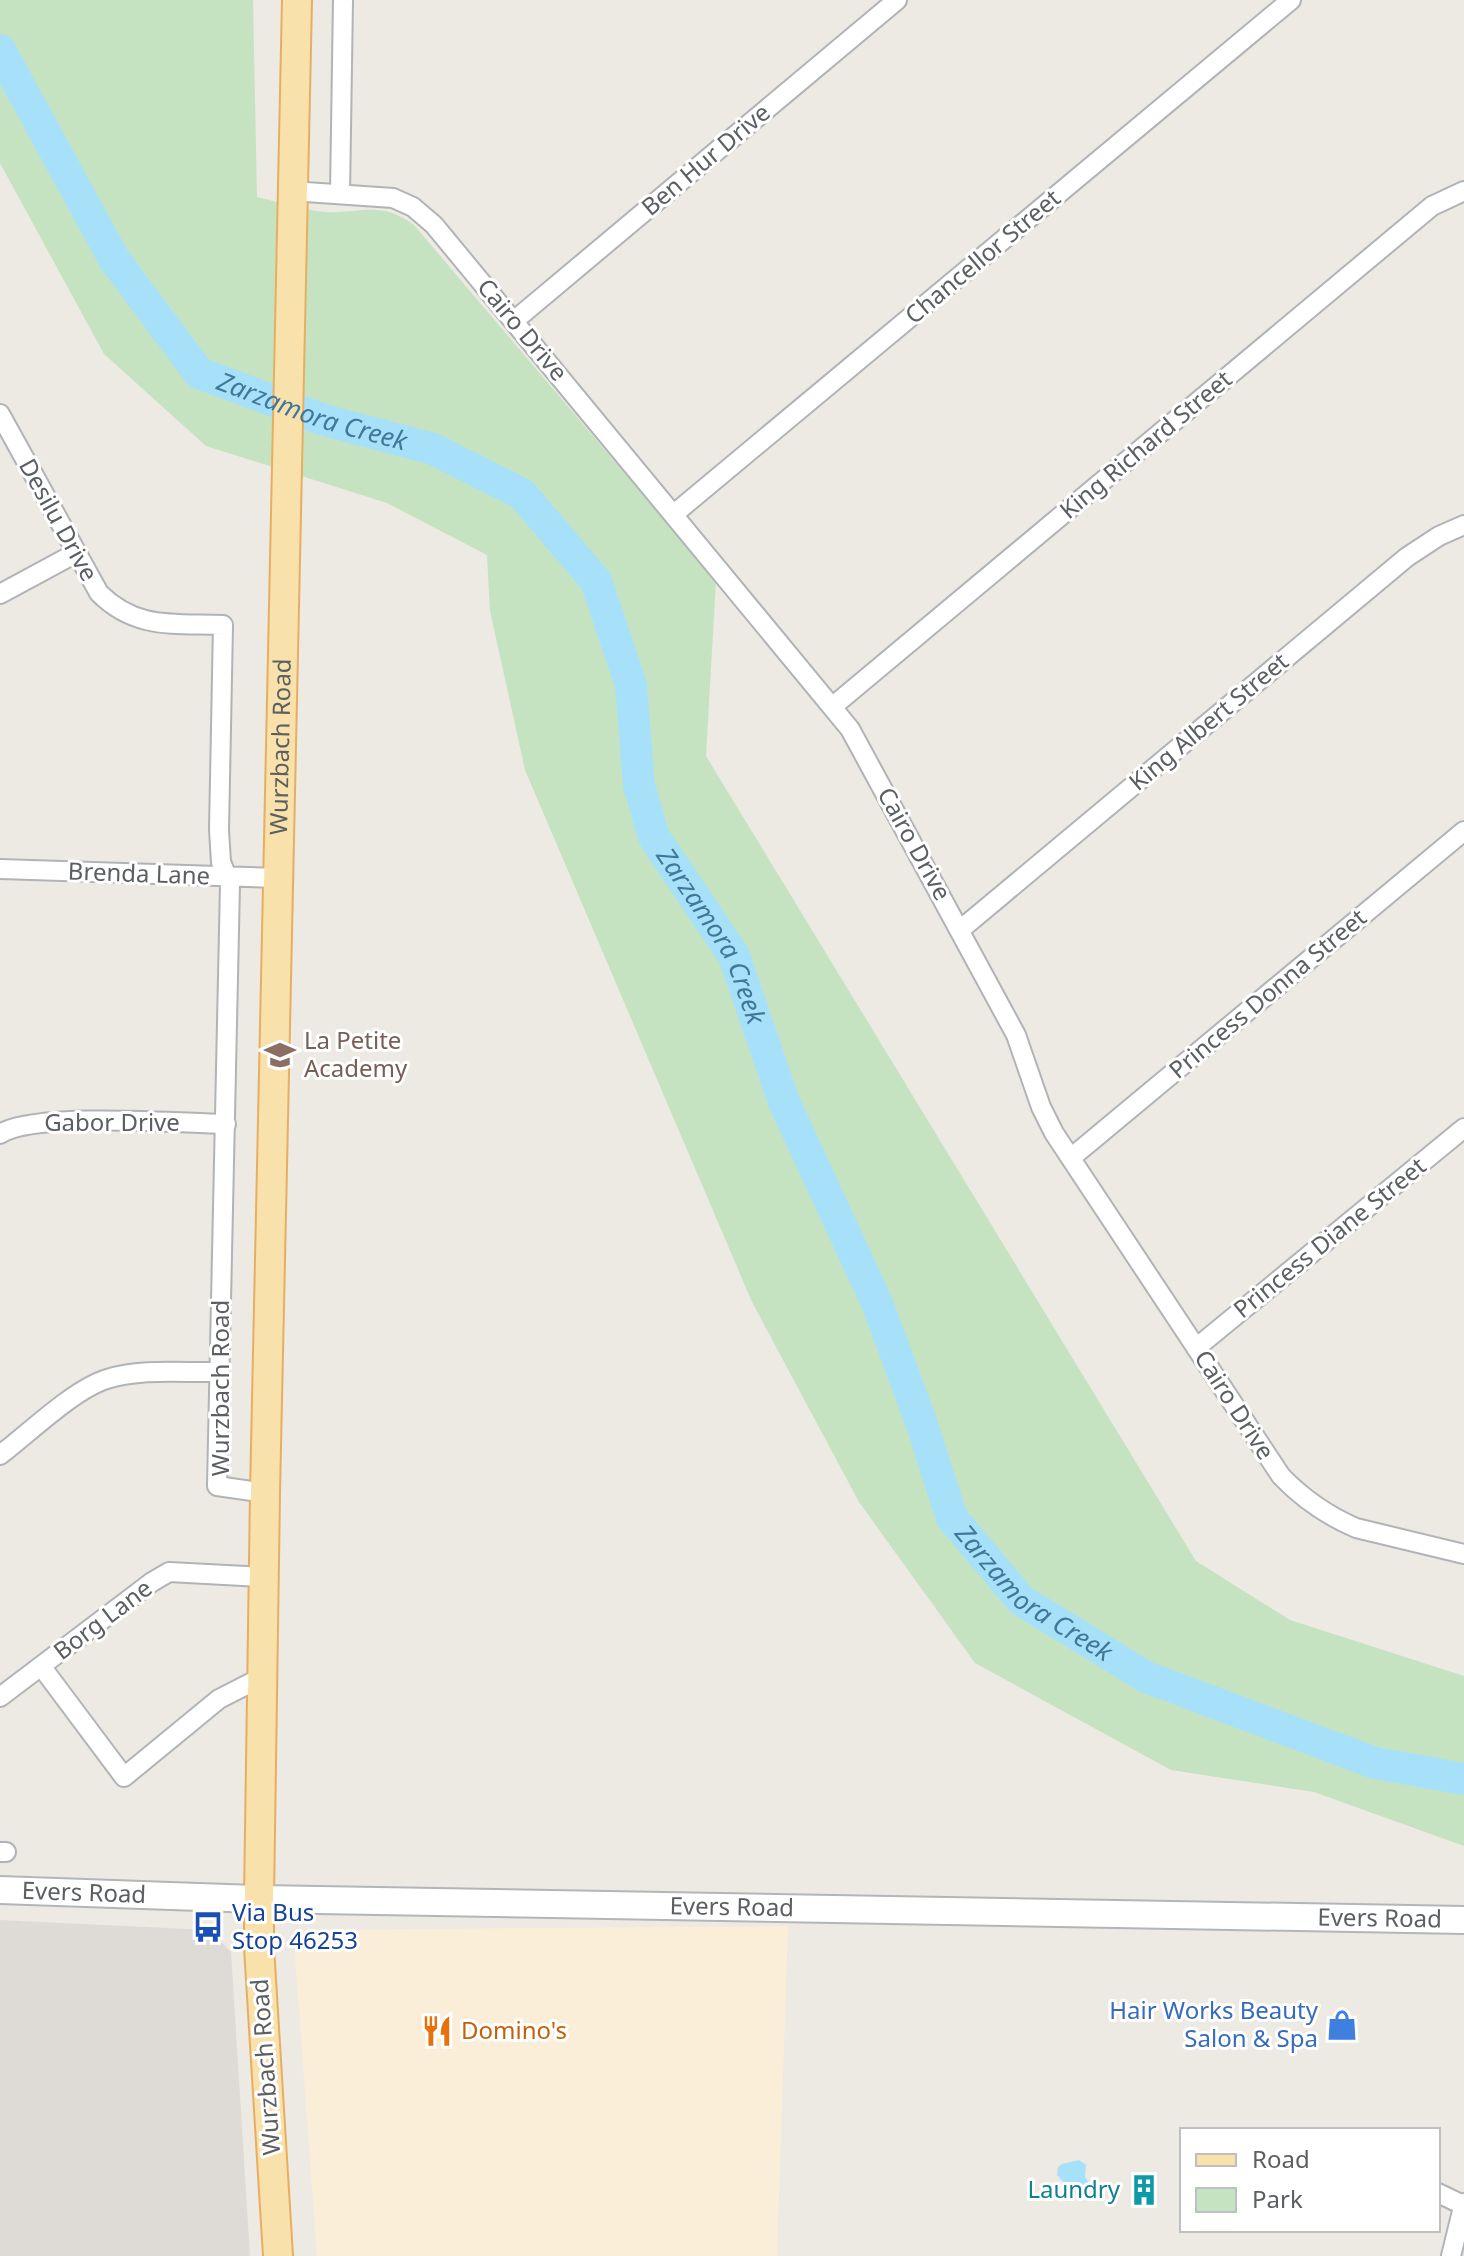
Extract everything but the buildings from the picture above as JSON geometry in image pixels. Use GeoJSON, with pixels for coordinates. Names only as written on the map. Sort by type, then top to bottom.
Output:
{"type":"FeatureCollection","features":[{"type":"Feature","properties":{"kind":"main road","name":"Wurzbach Road"},"geometry":{"type":"LineString","coordinates":[[278,2256],[259,1947],[259,1899],[263,1577],[297,0]]}},
{"type":"Feature","properties":{"kind":"main road","name":"Evers Road"},"geometry":{"type":"LineString","coordinates":[[0,1890],[259,1899],[1464,1920]]}},
{"type":"Feature","properties":{"kind":"street"},"geometry":{"type":"LineString","coordinates":[[340,194],[343,0]]}},
{"type":"Feature","properties":{"kind":"street","name":"Ben Hur Drive"},"geometry":{"type":"LineString","coordinates":[[515,320],[897,0]]}},
{"type":"Feature","properties":{"kind":"street","name":"Chancellor Street"},"geometry":{"type":"LineString","coordinates":[[674,514],[1291,0]]}},
{"type":"Feature","properties":{"kind":"street","name":"Cairo Drive"},"geometry":{"type":"LineString","coordinates":[[291,191],[393,198],[413,207],[434,225],[850,729],[1019,1042],[1041,1107],[1054,1133],[1281,1476],[1308,1501],[1356,1528],[1464,1554]]}},
{"type":"Feature","properties":{"kind":"street","name":"King Richard Street"},"geometry":{"type":"LineString","coordinates":[[832,707],[1432,206],[1464,191]]}},
{"type":"Feature","properties":{"kind":"street","name":"Desilu Drive"},"geometry":{"type":"LineString","coordinates":[[0,414],[99,593],[111,605],[133,618],[150,622],[223,625]]}},
{"type":"Feature","properties":{"kind":"street","name":"King Albert Street"},"geometry":{"type":"LineString","coordinates":[[960,930],[1407,557],[1439,536],[1464,525]]}},
{"type":"Feature","properties":{"kind":"street"},"geometry":{"type":"LineString","coordinates":[[0,594],[76,553]]}},
{"type":"Feature","properties":{"kind":"street","name":"Wurzbach Road"},"geometry":{"type":"LineString","coordinates":[[223,625],[219,830],[221,862],[230,878],[217,1486],[265,1493]]}},
{"type":"Feature","properties":{"kind":"street","name":"Princess Donna Street"},"geometry":{"type":"LineString","coordinates":[[1072,1157],[1464,831]]}},
{"type":"Feature","properties":{"kind":"street","name":"Brenda Lane"},"geometry":{"type":"LineString","coordinates":[[0,869],[277,878]]}},
{"type":"Feature","properties":{"kind":"street","name":"Gabor Drive"},"geometry":{"type":"LineString","coordinates":[[0,1134],[7,1129],[41,1121],[226,1124]]}},
{"type":"Feature","properties":{"kind":"street","name":"Princess Diane Street"},"geometry":{"type":"LineString","coordinates":[[1196,1348],[1464,1128]]}},
{"type":"Feature","properties":{"kind":"street"},"geometry":{"type":"LineString","coordinates":[[0,1455],[88,1387],[106,1379],[133,1373],[219,1372]]}},
{"type":"Feature","properties":{"kind":"street","name":"Borg Lane"},"geometry":{"type":"LineString","coordinates":[[0,1697],[169,1572],[263,1577]]}},
{"type":"Feature","properties":{"kind":"street"},"geometry":{"type":"LineString","coordinates":[[41,1666],[124,1777],[219,1699],[262,1677]]}},
{"type":"Feature","properties":{"kind":"street"},"geometry":{"type":"LineString","coordinates":[[1440,2194],[1463,2204],[1451,2256]]}},
{"type":"Feature","properties":{"kind":"shaded area"},"geometry":{"type":"Polygon","coordinates":[[[0,1920],[209,1930],[231,1952],[250,2256],[0,2256],[0,1920]]]}},
{"type":"Feature","properties":{"kind":"shaded area"},"geometry":{"type":"Polygon","coordinates":[[[788,1926],[777,2256],[317,2256],[294,1942],[308,1930],[788,1926]]]}},
{"type":"Feature","properties":{"kind":"green space"},"geometry":{"type":"Polygon","coordinates":[[[0,0],[253,0],[257,197],[325,212],[381,210],[414,225],[716,581],[706,756],[1196,1561],[1290,1620],[1464,1676],[1464,1846],[1314,1792],[1171,1770],[975,1663],[859,1502],[752,1302],[525,770],[490,611],[487,555],[387,503],[206,446],[104,354],[0,163],[0,0]]]}},
{"type":"Feature","properties":{"kind":"water"},"geometry":{"type":"Polygon","coordinates":[[[1079,2160],[1086,2165],[1085,2177],[1090,2184],[1089,2193],[1083,2197],[1075,2196],[1072,2183],[1064,2183],[1057,2175],[1058,2167],[1062,2164],[1079,2160]]]}},
{"type":"Feature","properties":{"kind":"waterway","name":"Zarzamora Creek"},"geometry":{"type":"LineString","coordinates":[[0,50],[114,259],[199,373],[324,420],[433,449],[522,494],[596,581],[631,685],[639,786],[654,837],[734,956],[784,1102],[877,1303],[952,1518],[1021,1600],[1146,1677],[1375,1763],[1464,1779]]}},
{"type":"Feature","properties":{"kind":"place","name":"La Petite Academy"},"geometry":{"type":"Point","coordinates":[280,1055]}},
{"type":"Feature","properties":{"kind":"place","name":"Via Bus Stop 46253"},"geometry":{"type":"Point","coordinates":[208,1927]}},
{"type":"Feature","properties":{"kind":"place","name":"Hair Works Beauty Salon & Spa"},"geometry":{"type":"Point","coordinates":[1342,2025]}},
{"type":"Feature","properties":{"kind":"place","name":"Domino's"},"geometry":{"type":"Point","coordinates":[437,2031]}},
{"type":"Feature","properties":{"kind":"place","name":"Laundry"},"geometry":{"type":"Point","coordinates":[1144,2190]}}]}
